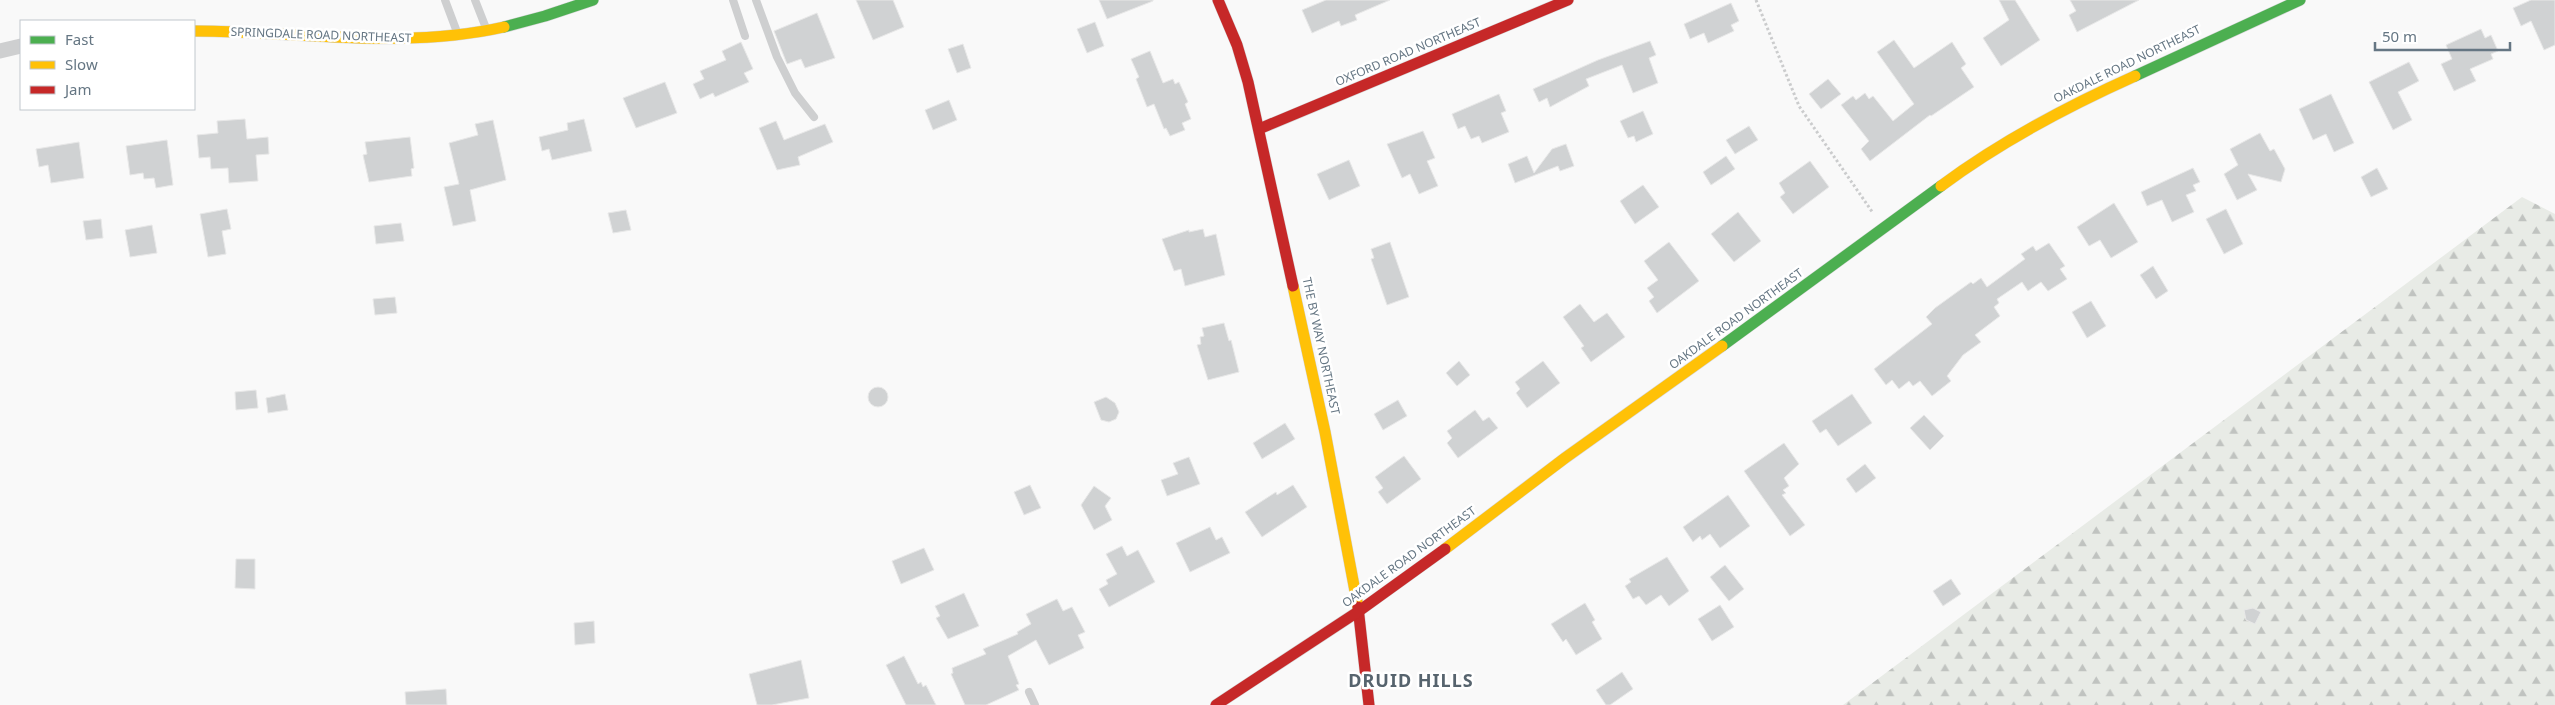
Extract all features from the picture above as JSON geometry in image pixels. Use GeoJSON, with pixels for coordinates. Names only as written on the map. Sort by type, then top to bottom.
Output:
{"type":"FeatureCollection","features":[{"type":"Feature","properties":{"kind":"street","name":"SPRINGDALE ROAD NORTHEAST"},"geometry":{"type":"LineString","coordinates":[[195,32],[397,39],[486,30],[543,16],[592,0]]}},
{"type":"Feature","properties":{"kind":"street","name":"THE BY WAY NORTHEAST"},"geometry":{"type":"LineString","coordinates":[[1218,0],[1237,45],[1259,129],[1313,371],[1358,611],[1369,705]]}},
{"type":"Feature","properties":{"kind":"street","name":"OXFORD ROAD NORTHEAST"},"geometry":{"type":"LineString","coordinates":[[1259,129],[1568,0]]}},
{"type":"Feature","properties":{"kind":"street","name":"OAKDALE ROAD NORTHEAST"},"geometry":{"type":"LineString","coordinates":[[1216,705],[1358,611],[1565,458],[1780,305],[1882,227],[1962,170],[2075,103],[2300,0]]}},
{"type":"Feature","properties":{"kind":"street"},"geometry":{"type":"LineString","coordinates":[[0,51],[20,46]]}},
{"type":"Feature","properties":{"kind":"lane"},"geometry":{"type":"LineString","coordinates":[[445,0],[458,34]]}},
{"type":"Feature","properties":{"kind":"lane"},"geometry":{"type":"LineString","coordinates":[[475,0],[486,30]]}},
{"type":"Feature","properties":{"kind":"lane"},"geometry":{"type":"LineString","coordinates":[[733,0],[744,36]]}},
{"type":"Feature","properties":{"kind":"lane"},"geometry":{"type":"LineString","coordinates":[[756,0],[777,57],[795,93],[814,117]]}},
{"type":"Feature","properties":{"kind":"lane"},"geometry":{"type":"LineString","coordinates":[[1029,692],[1035,705]]}},
{"type":"Feature","properties":{"kind":"path"},"geometry":{"type":"LineString","coordinates":[[1756,0],[1799,106],[1882,227]]}},
{"type":"Feature","properties":{"kind":"green space"},"geometry":{"type":"Polygon","coordinates":[[[2522,197],[2555,214],[2555,705],[1843,705],[2522,197]]]}},
{"type":"Feature","properties":{"kind":"building"},"geometry":{"type":"Polygon","coordinates":[[[856,0],[893,0],[904,27],[873,40],[856,0]]]}},
{"type":"Feature","properties":{"kind":"building"},"geometry":{"type":"Polygon","coordinates":[[[1099,0],[1153,0],[1153,1],[1107,19],[1099,0]]]}},
{"type":"Feature","properties":{"kind":"building"},"geometry":{"type":"Polygon","coordinates":[[[1326,0],[1390,0],[1355,15],[1357,20],[1341,26],[1339,21],[1312,33],[1302,10],[1326,0]]]}},
{"type":"Feature","properties":{"kind":"building"},"geometry":{"type":"Polygon","coordinates":[[[1999,0],[2015,0],[2040,40],[2001,66],[1983,38],[2009,20],[1999,0]]]}},
{"type":"Feature","properties":{"kind":"building"},"geometry":{"type":"Polygon","coordinates":[[[2070,0],[2139,0],[2077,32],[2069,15],[2076,11],[2070,0]]]}},
{"type":"Feature","properties":{"kind":"building"},"geometry":{"type":"Polygon","coordinates":[[[2531,0],[2555,0],[2555,45],[2544,50],[2531,21],[2521,26],[2513,8],[2531,0]]]}},
{"type":"Feature","properties":{"kind":"building"},"geometry":{"type":"Polygon","coordinates":[[[1731,3],[1739,21],[1731,25],[1734,31],[1708,43],[1704,33],[1690,39],[1684,24],[1731,3]]]}},
{"type":"Feature","properties":{"kind":"building"},"geometry":{"type":"Polygon","coordinates":[[[817,13],[835,58],[805,68],[801,59],[787,64],[774,31],[817,13]]]}},
{"type":"Feature","properties":{"kind":"building"},"geometry":{"type":"Polygon","coordinates":[[[1095,22],[1104,46],[1087,53],[1077,29],[1095,22]]]}},
{"type":"Feature","properties":{"kind":"building"},"geometry":{"type":"Polygon","coordinates":[[[2481,29],[2485,38],[2491,35],[2498,51],[2491,54],[2493,59],[2470,69],[2476,81],[2454,91],[2441,64],[2452,59],[2446,45],[2481,29]]]}},
{"type":"Feature","properties":{"kind":"building"},"geometry":{"type":"Polygon","coordinates":[[[1894,40],[1914,68],[1952,42],[1966,64],[1961,68],[1974,87],[1930,115],[1870,161],[1861,149],[1869,141],[1841,105],[1853,96],[1856,100],[1865,93],[1869,99],[1873,96],[1893,121],[1914,104],[1877,52],[1894,40]]]}},
{"type":"Feature","properties":{"kind":"building"},"geometry":{"type":"Polygon","coordinates":[[[1650,41],[1656,55],[1649,58],[1658,83],[1633,93],[1622,65],[1586,79],[1589,86],[1550,107],[1547,98],[1539,102],[1533,89],[1598,60],[1650,41]]]}},
{"type":"Feature","properties":{"kind":"building"},"geometry":{"type":"Polygon","coordinates":[[[741,42],[753,69],[744,73],[749,82],[715,97],[713,93],[700,99],[693,84],[704,79],[700,71],[726,60],[722,51],[741,42]]]}},
{"type":"Feature","properties":{"kind":"building"},"geometry":{"type":"Polygon","coordinates":[[[963,44],[971,68],[957,73],[948,49],[963,44]]]}},
{"type":"Feature","properties":{"kind":"building"},"geometry":{"type":"Polygon","coordinates":[[[1150,51],[1163,83],[1173,79],[1175,84],[1179,82],[1188,102],[1185,104],[1191,119],[1182,123],[1185,130],[1170,136],[1166,128],[1164,129],[1154,104],[1147,107],[1136,79],[1139,77],[1131,59],[1150,51]]]}},
{"type":"Feature","properties":{"kind":"building"},"geometry":{"type":"Polygon","coordinates":[[[2409,62],[2419,81],[2398,92],[2412,120],[2393,130],[2369,82],[2409,62]]]}},
{"type":"Feature","properties":{"kind":"building"},"geometry":{"type":"Polygon","coordinates":[[[1828,79],[1841,94],[1821,109],[1809,94],[1828,79]]]}},
{"type":"Feature","properties":{"kind":"building"},"geometry":{"type":"Polygon","coordinates":[[[665,82],[677,113],[636,128],[623,98],[665,82]]]}},
{"type":"Feature","properties":{"kind":"building"},"geometry":{"type":"Polygon","coordinates":[[[1499,94],[1506,111],[1501,113],[1509,132],[1482,143],[1479,136],[1471,139],[1465,126],[1458,129],[1452,114],[1499,94]]]}},
{"type":"Feature","properties":{"kind":"building"},"geometry":{"type":"Polygon","coordinates":[[[2331,94],[2354,143],[2334,152],[2326,134],[2313,140],[2299,109],[2331,94]]]}},
{"type":"Feature","properties":{"kind":"building"},"geometry":{"type":"Polygon","coordinates":[[[949,100],[957,120],[933,130],[925,110],[949,100]]]}},
{"type":"Feature","properties":{"kind":"building"},"geometry":{"type":"Polygon","coordinates":[[[1643,111],[1653,134],[1636,142],[1634,136],[1628,138],[1620,121],[1643,111]]]}},
{"type":"Feature","properties":{"kind":"building"},"geometry":{"type":"Polygon","coordinates":[[[245,119],[247,139],[268,137],[269,154],[256,155],[258,181],[229,183],[228,168],[211,169],[210,157],[199,158],[197,135],[218,133],[217,121],[245,119]]]}},
{"type":"Feature","properties":{"kind":"building"},"geometry":{"type":"Polygon","coordinates":[[[584,119],[592,151],[552,160],[549,149],[542,151],[539,137],[568,130],[567,123],[584,119]]]}},
{"type":"Feature","properties":{"kind":"building"},"geometry":{"type":"Polygon","coordinates":[[[493,120],[506,180],[470,190],[476,221],[453,226],[444,187],[459,184],[449,143],[478,135],[475,124],[493,120]]]}},
{"type":"Feature","properties":{"kind":"building"},"geometry":{"type":"Polygon","coordinates":[[[776,121],[784,140],[825,124],[833,142],[798,157],[800,165],[777,170],[759,128],[776,121]]]}},
{"type":"Feature","properties":{"kind":"building"},"geometry":{"type":"Polygon","coordinates":[[[1749,126],[1758,140],[1735,154],[1726,140],[1749,126]]]}},
{"type":"Feature","properties":{"kind":"building"},"geometry":{"type":"Polygon","coordinates":[[[1423,131],[1435,158],[1427,161],[1438,186],[1419,194],[1410,174],[1402,178],[1387,144],[1423,131]]]}},
{"type":"Feature","properties":{"kind":"building"},"geometry":{"type":"Polygon","coordinates":[[[2260,133],[2270,151],[2274,149],[2285,169],[2281,182],[2248,174],[2257,190],[2237,200],[2224,174],[2238,165],[2230,149],[2260,133]]]}},
{"type":"Feature","properties":{"kind":"building"},"geometry":{"type":"Polygon","coordinates":[[[410,137],[414,168],[411,169],[412,176],[369,182],[363,155],[367,154],[365,142],[410,137]]]}},
{"type":"Feature","properties":{"kind":"building"},"geometry":{"type":"Polygon","coordinates":[[[167,140],[173,185],[156,188],[154,178],[144,179],[143,173],[130,175],[126,146],[167,140]]]}},
{"type":"Feature","properties":{"kind":"building"},"geometry":{"type":"Polygon","coordinates":[[[79,142],[84,178],[51,183],[48,165],[39,167],[36,149],[79,142]]]}},
{"type":"Feature","properties":{"kind":"building"},"geometry":{"type":"Polygon","coordinates":[[[1566,144],[1574,166],[1560,171],[1558,166],[1515,183],[1508,164],[1527,156],[1534,173],[1552,149],[1566,144]]]}},
{"type":"Feature","properties":{"kind":"building"},"geometry":{"type":"Polygon","coordinates":[[[1726,156],[1735,169],[1711,185],[1703,172],[1726,156]]]}},
{"type":"Feature","properties":{"kind":"building"},"geometry":{"type":"Polygon","coordinates":[[[1349,160],[1360,186],[1329,200],[1317,174],[1349,160]]]}},
{"type":"Feature","properties":{"kind":"building"},"geometry":{"type":"Polygon","coordinates":[[[1810,161],[1829,187],[1793,214],[1780,197],[1785,193],[1779,183],[1810,161]]]}},
{"type":"Feature","properties":{"kind":"building"},"geometry":{"type":"Polygon","coordinates":[[[2193,168],[2200,182],[2193,185],[2196,191],[2186,195],[2194,212],[2172,222],[2162,200],[2147,206],[2141,192],[2193,168]]]}},
{"type":"Feature","properties":{"kind":"building"},"geometry":{"type":"Polygon","coordinates":[[[2377,168],[2388,189],[2371,197],[2361,177],[2377,168]]]}},
{"type":"Feature","properties":{"kind":"building"},"geometry":{"type":"Polygon","coordinates":[[[1643,185],[1659,207],[1635,224],[1620,201],[1643,185]]]}},
{"type":"Feature","properties":{"kind":"building"},"geometry":{"type":"Polygon","coordinates":[[[2114,203],[2138,242],[2111,258],[2100,240],[2089,246],[2077,227],[2114,203]]]}},
{"type":"Feature","properties":{"kind":"building"},"geometry":{"type":"Polygon","coordinates":[[[227,209],[231,229],[222,231],[226,254],[208,257],[200,214],[227,209]]]}},
{"type":"Feature","properties":{"kind":"building"},"geometry":{"type":"Polygon","coordinates":[[[2226,209],[2243,244],[2224,254],[2206,219],[2226,209]]]}},
{"type":"Feature","properties":{"kind":"building"},"geometry":{"type":"Polygon","coordinates":[[[626,210],[631,230],[613,233],[608,213],[626,210]]]}},
{"type":"Feature","properties":{"kind":"building"},"geometry":{"type":"Polygon","coordinates":[[[1738,212],[1761,241],[1734,262],[1711,234],[1738,212]]]}},
{"type":"Feature","properties":{"kind":"building"},"geometry":{"type":"Polygon","coordinates":[[[101,219],[103,238],[86,240],[83,221],[101,219]]]}},
{"type":"Feature","properties":{"kind":"building"},"geometry":{"type":"Polygon","coordinates":[[[401,223],[404,241],[376,244],[374,226],[401,223]]]}},
{"type":"Feature","properties":{"kind":"building"},"geometry":{"type":"Polygon","coordinates":[[[152,225],[157,253],[130,257],[125,230],[152,225]]]}},
{"type":"Feature","properties":{"kind":"building"},"geometry":{"type":"Polygon","coordinates":[[[1203,229],[1205,237],[1216,234],[1225,275],[1185,286],[1181,269],[1174,271],[1162,239],[1189,230],[1189,232],[1203,229]]]}},
{"type":"Feature","properties":{"kind":"building"},"geometry":{"type":"Polygon","coordinates":[[[1390,242],[1409,297],[1387,305],[1371,259],[1374,258],[1371,249],[1390,242]]]}},
{"type":"Feature","properties":{"kind":"building"},"geometry":{"type":"Polygon","coordinates":[[[1669,242],[1699,281],[1657,313],[1649,301],[1654,297],[1647,288],[1658,280],[1644,261],[1669,242]]]}},
{"type":"Feature","properties":{"kind":"building"},"geometry":{"type":"Polygon","coordinates":[[[2049,243],[2065,266],[2060,269],[2067,279],[2048,291],[2041,282],[2028,291],[2022,282],[1997,299],[1999,303],[1994,307],[2000,316],[1975,335],[1981,342],[1963,355],[1947,376],[1951,381],[1932,396],[1920,381],[1913,386],[1909,381],[1899,389],[1892,380],[1886,385],[1874,369],[1932,324],[1926,317],[1935,308],[1971,282],[1973,284],[1981,278],[1987,287],[2025,259],[2021,254],[2033,246],[2036,251],[2049,243]]]}},
{"type":"Feature","properties":{"kind":"building"},"geometry":{"type":"Polygon","coordinates":[[[2153,266],[2168,291],[2156,299],[2140,275],[2153,266]]]}},
{"type":"Feature","properties":{"kind":"building"},"geometry":{"type":"Polygon","coordinates":[[[395,297],[397,313],[375,315],[373,299],[395,297]]]}},
{"type":"Feature","properties":{"kind":"building"},"geometry":{"type":"Polygon","coordinates":[[[2091,301],[2106,326],[2087,338],[2072,312],[2091,301]]]}},
{"type":"Feature","properties":{"kind":"building"},"geometry":{"type":"Polygon","coordinates":[[[1580,304],[1594,322],[1607,313],[1625,337],[1591,362],[1581,348],[1584,346],[1563,317],[1580,304]]]}},
{"type":"Feature","properties":{"kind":"building"},"geometry":{"type":"Polygon","coordinates":[[[1224,323],[1229,341],[1231,340],[1239,372],[1208,380],[1197,345],[1201,344],[1200,337],[1204,336],[1202,328],[1224,323]]]}},
{"type":"Feature","properties":{"kind":"building"},"geometry":{"type":"Polygon","coordinates":[[[1459,361],[1470,375],[1457,386],[1446,373],[1459,361]]]}},
{"type":"Feature","properties":{"kind":"building"},"geometry":{"type":"Polygon","coordinates":[[[1543,361],[1560,383],[1527,408],[1516,393],[1520,389],[1515,382],[1543,361]]]}},
{"type":"Feature","properties":{"kind":"building"},"geometry":{"type":"Polygon","coordinates":[[[878,387],[885,390],[888,397],[885,404],[878,407],[871,404],[868,397],[871,390],[878,387]]]}},
{"type":"Feature","properties":{"kind":"building"},"geometry":{"type":"Polygon","coordinates":[[[256,390],[258,408],[236,410],[235,392],[256,390]]]}},
{"type":"Feature","properties":{"kind":"building"},"geometry":{"type":"Polygon","coordinates":[[[285,394],[288,410],[268,413],[266,398],[285,394]]]}},
{"type":"Feature","properties":{"kind":"building"},"geometry":{"type":"Polygon","coordinates":[[[1852,394],[1872,423],[1838,446],[1826,429],[1820,433],[1812,421],[1852,394]]]}},
{"type":"Feature","properties":{"kind":"building"},"geometry":{"type":"Polygon","coordinates":[[[1106,397],[1115,403],[1119,412],[1116,419],[1109,422],[1101,420],[1094,402],[1106,397]]]}},
{"type":"Feature","properties":{"kind":"building"},"geometry":{"type":"Polygon","coordinates":[[[1398,400],[1407,416],[1383,430],[1374,414],[1398,400]]]}},
{"type":"Feature","properties":{"kind":"building"},"geometry":{"type":"Polygon","coordinates":[[[1475,410],[1483,421],[1489,417],[1498,428],[1458,458],[1447,443],[1452,438],[1447,431],[1475,410]]]}},
{"type":"Feature","properties":{"kind":"building"},"geometry":{"type":"Polygon","coordinates":[[[1924,415],[1944,436],[1930,450],[1910,428],[1924,415]]]}},
{"type":"Feature","properties":{"kind":"building"},"geometry":{"type":"Polygon","coordinates":[[[1285,423],[1295,439],[1262,459],[1253,443],[1285,423]]]}},
{"type":"Feature","properties":{"kind":"building"},"geometry":{"type":"Polygon","coordinates":[[[1784,443],[1799,464],[1784,478],[1789,486],[1783,490],[1786,493],[1782,495],[1805,525],[1790,536],[1744,471],[1784,443]]]}},
{"type":"Feature","properties":{"kind":"building"},"geometry":{"type":"Polygon","coordinates":[[[1404,456],[1421,479],[1387,504],[1378,492],[1383,488],[1375,477],[1404,456]]]}},
{"type":"Feature","properties":{"kind":"building"},"geometry":{"type":"Polygon","coordinates":[[[1189,457],[1200,484],[1167,496],[1161,480],[1178,474],[1173,463],[1189,457]]]}},
{"type":"Feature","properties":{"kind":"building"},"geometry":{"type":"Polygon","coordinates":[[[1865,464],[1876,478],[1856,493],[1846,479],[1865,464]]]}},
{"type":"Feature","properties":{"kind":"building"},"geometry":{"type":"Polygon","coordinates":[[[1030,485],[1041,508],[1024,515],[1014,492],[1030,485]]]}},
{"type":"Feature","properties":{"kind":"building"},"geometry":{"type":"Polygon","coordinates":[[[1293,485],[1307,507],[1262,537],[1245,512],[1276,492],[1277,495],[1293,485]]]}},
{"type":"Feature","properties":{"kind":"building"},"geometry":{"type":"Polygon","coordinates":[[[1094,486],[1111,498],[1105,506],[1112,520],[1094,530],[1081,505],[1094,486]]]}},
{"type":"Feature","properties":{"kind":"building"},"geometry":{"type":"Polygon","coordinates":[[[1728,495],[1750,526],[1720,548],[1710,534],[1702,540],[1700,536],[1693,542],[1683,527],[1728,495]]]}},
{"type":"Feature","properties":{"kind":"building"},"geometry":{"type":"Polygon","coordinates":[[[1210,527],[1216,540],[1222,537],[1230,553],[1190,572],[1176,543],[1210,527]]]}},
{"type":"Feature","properties":{"kind":"building"},"geometry":{"type":"Polygon","coordinates":[[[1122,546],[1127,556],[1138,550],[1155,582],[1109,607],[1099,589],[1108,584],[1106,580],[1117,574],[1106,554],[1122,546]]]}},
{"type":"Feature","properties":{"kind":"building"},"geometry":{"type":"Polygon","coordinates":[[[924,548],[934,570],[901,584],[892,561],[924,548]]]}},
{"type":"Feature","properties":{"kind":"building"},"geometry":{"type":"Polygon","coordinates":[[[1667,557],[1689,591],[1669,606],[1661,595],[1646,605],[1639,596],[1633,599],[1625,586],[1631,582],[1629,579],[1667,557]]]}},
{"type":"Feature","properties":{"kind":"building"},"geometry":{"type":"Polygon","coordinates":[[[236,559],[255,559],[255,589],[235,588],[236,559]]]}},
{"type":"Feature","properties":{"kind":"building"},"geometry":{"type":"Polygon","coordinates":[[[1725,565],[1744,589],[1729,601],[1710,577],[1725,565]]]}},
{"type":"Feature","properties":{"kind":"building"},"geometry":{"type":"Polygon","coordinates":[[[1951,579],[1961,594],[1943,606],[1933,591],[1951,579]]]}},
{"type":"Feature","properties":{"kind":"building"},"geometry":{"type":"Polygon","coordinates":[[[964,593],[979,626],[948,639],[936,618],[940,616],[935,606],[964,593]]]}},
{"type":"Feature","properties":{"kind":"building"},"geometry":{"type":"Polygon","coordinates":[[[1057,599],[1063,611],[1072,607],[1085,632],[1078,635],[1084,648],[1049,665],[1036,640],[1008,656],[1019,684],[1016,685],[1019,690],[986,705],[965,705],[951,674],[953,673],[952,668],[986,654],[983,649],[1018,634],[1017,632],[1031,624],[1026,614],[1057,599]]]}},
{"type":"Feature","properties":{"kind":"building"},"geometry":{"type":"Polygon","coordinates":[[[1585,603],[1595,620],[1592,622],[1602,639],[1576,655],[1566,639],[1563,642],[1551,624],[1585,603]]]}},
{"type":"Feature","properties":{"kind":"building"},"geometry":{"type":"Polygon","coordinates":[[[1720,605],[1734,627],[1712,641],[1698,619],[1720,605]]]}},
{"type":"Feature","properties":{"kind":"building"},"geometry":{"type":"Polygon","coordinates":[[[2253,608],[2261,612],[2255,624],[2246,620],[2244,610],[2253,608]]]}},
{"type":"Feature","properties":{"kind":"building"},"geometry":{"type":"Polygon","coordinates":[[[594,621],[595,643],[575,645],[574,623],[594,621]]]}},
{"type":"Feature","properties":{"kind":"building"},"geometry":{"type":"Polygon","coordinates":[[[904,656],[918,684],[921,682],[923,687],[926,685],[936,705],[906,705],[886,665],[904,656]]]}},
{"type":"Feature","properties":{"kind":"building"},"geometry":{"type":"Polygon","coordinates":[[[801,660],[809,698],[772,705],[757,705],[749,674],[801,660]]]}},
{"type":"Feature","properties":{"kind":"building"},"geometry":{"type":"Polygon","coordinates":[[[1622,672],[1633,689],[1610,705],[1606,705],[1596,690],[1622,672]]]}},
{"type":"Feature","properties":{"kind":"building"},"geometry":{"type":"Polygon","coordinates":[[[446,689],[447,705],[406,705],[405,692],[446,689]]]}},
{"type":"Feature","properties":{"kind":"traffic: fast"},"geometry":{"type":"LineString","coordinates":[[504,27],[593,0]]}},
{"type":"Feature","properties":{"kind":"traffic: fast"},"geometry":{"type":"LineString","coordinates":[[2135,76],[2300,0]]}},
{"type":"Feature","properties":{"kind":"traffic: fast"},"geometry":{"type":"LineString","coordinates":[[1722,346],[1941,186]]}},
{"type":"Feature","properties":{"kind":"traffic: slow"},"geometry":{"type":"LineString","coordinates":[[195,31],[389,38],[466,34],[504,27]]}},
{"type":"Feature","properties":{"kind":"traffic: slow"},"geometry":{"type":"LineString","coordinates":[[1941,186],[1987,154],[2035,126],[2135,76]]}},
{"type":"Feature","properties":{"kind":"traffic: slow"},"geometry":{"type":"LineString","coordinates":[[1293,286],[1325,432],[1358,607]]}},
{"type":"Feature","properties":{"kind":"traffic: slow"},"geometry":{"type":"LineString","coordinates":[[1445,549],[1565,458],[1722,346]]}},
{"type":"Feature","properties":{"kind":"traffic: jam"},"geometry":{"type":"LineString","coordinates":[[1218,0],[1237,45],[1248,82],[1293,286]]}},
{"type":"Feature","properties":{"kind":"traffic: jam"},"geometry":{"type":"LineString","coordinates":[[1259,129],[1568,0]]}},
{"type":"Feature","properties":{"kind":"traffic: jam"},"geometry":{"type":"LineString","coordinates":[[1216,705],[1359,611],[1445,549]]}},
{"type":"Feature","properties":{"kind":"traffic: jam"},"geometry":{"type":"LineString","coordinates":[[1358,607],[1369,705]]}},
{"type":"Feature","properties":{"kind":"district","name":"DRUID HILLS"},"geometry":{"type":"Point","coordinates":[1411,681]}}]}
